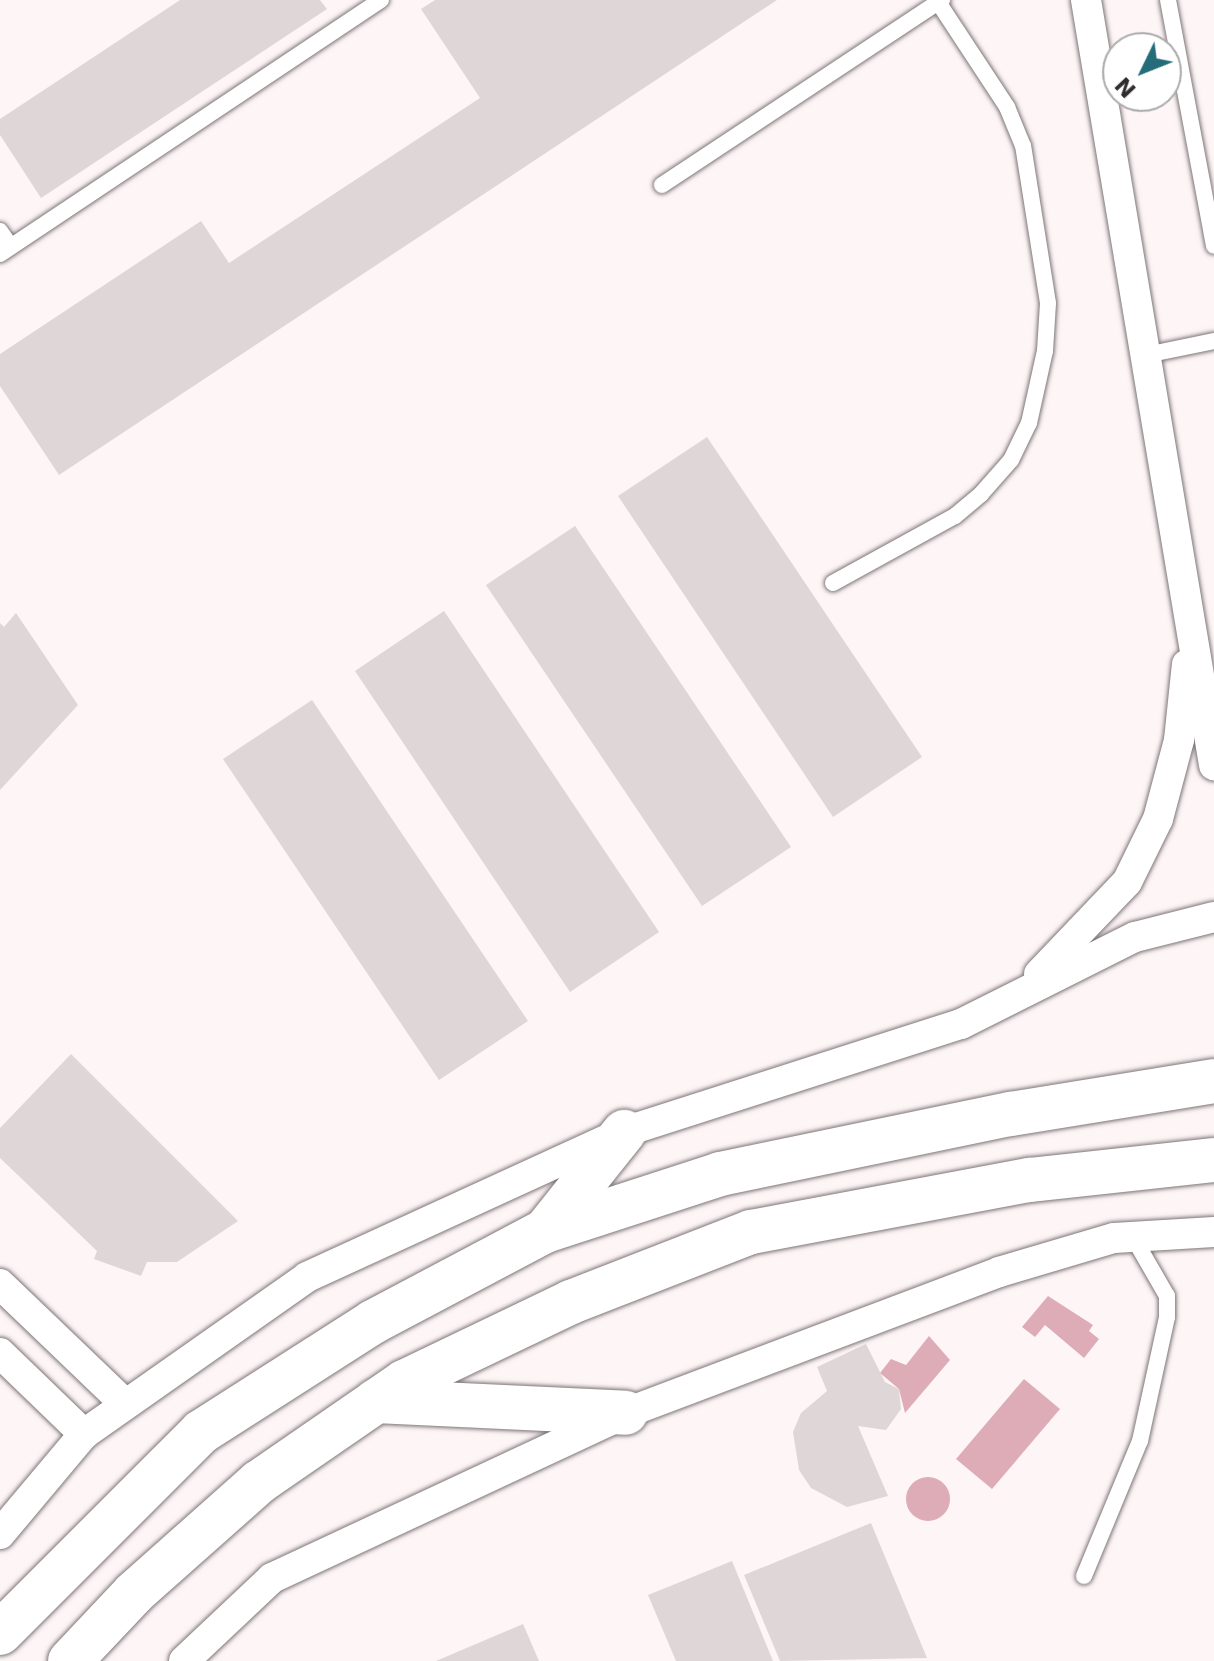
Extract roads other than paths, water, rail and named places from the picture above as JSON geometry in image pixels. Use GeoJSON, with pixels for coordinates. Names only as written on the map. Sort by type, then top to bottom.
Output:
{"type":"FeatureCollection","features":[{"type":"Feature","properties":{"kind":"main road"},"geometry":{"type":"LineString","coordinates":[[0,1633],[201,1432],[373,1322],[545,1231],[720,1174],[1011,1114],[1214,1081]]}},
{"type":"Feature","properties":{"kind":"main road"},"geometry":{"type":"LineString","coordinates":[[545,1231],[624,1132]]}},
{"type":"Feature","properties":{"kind":"main road"},"geometry":{"type":"LineString","coordinates":[[70,1661],[134,1593],[259,1482],[376,1401],[571,1302],[751,1232],[1030,1180],[1214,1160]]}},
{"type":"Feature","properties":{"kind":"main road"},"geometry":{"type":"LineString","coordinates":[[376,1401],[626,1413]]}},
{"type":"Feature","properties":{"kind":"street"},"geometry":{"type":"LineString","coordinates":[[1086,0],[1214,765]]}},
{"type":"Feature","properties":{"kind":"street"},"geometry":{"type":"LineString","coordinates":[[1011,999],[1127,882],[1158,819],[1179,740],[1191,624]]}},
{"type":"Feature","properties":{"kind":"street"},"geometry":{"type":"LineString","coordinates":[[0,1534],[84,1434],[123,1402],[307,1277],[624,1132],[961,1024],[1135,937],[1214,917]]}},
{"type":"Feature","properties":{"kind":"street"},"geometry":{"type":"LineString","coordinates":[[184,1661],[272,1578],[626,1413],[999,1272],[1133,1237],[1214,1232]]}},
{"type":"Feature","properties":{"kind":"street"},"geometry":{"type":"LineString","coordinates":[[0,1284],[123,1402]]}},
{"type":"Feature","properties":{"kind":"street"},"geometry":{"type":"LineString","coordinates":[[0,1353],[84,1434]]}},
{"type":"Feature","properties":{"kind":"lane"},"geometry":{"type":"LineString","coordinates":[[0,231],[5,250],[381,0]]}},
{"type":"Feature","properties":{"kind":"lane"},"geometry":{"type":"LineString","coordinates":[[1168,0],[1214,246]]}},
{"type":"Feature","properties":{"kind":"lane"},"geometry":{"type":"LineString","coordinates":[[662,185],[941,2],[1007,107],[1023,146],[1048,303],[1045,351],[1029,423],[1011,460],[981,494],[955,516],[833,583]]}},
{"type":"Feature","properties":{"kind":"lane"},"geometry":{"type":"LineString","coordinates":[[1146,355],[1214,341]]}},
{"type":"Feature","properties":{"kind":"lane"},"geometry":{"type":"LineString","coordinates":[[1084,1576],[1140,1441],[1167,1317],[1167,1296],[1133,1237]]}}]}
